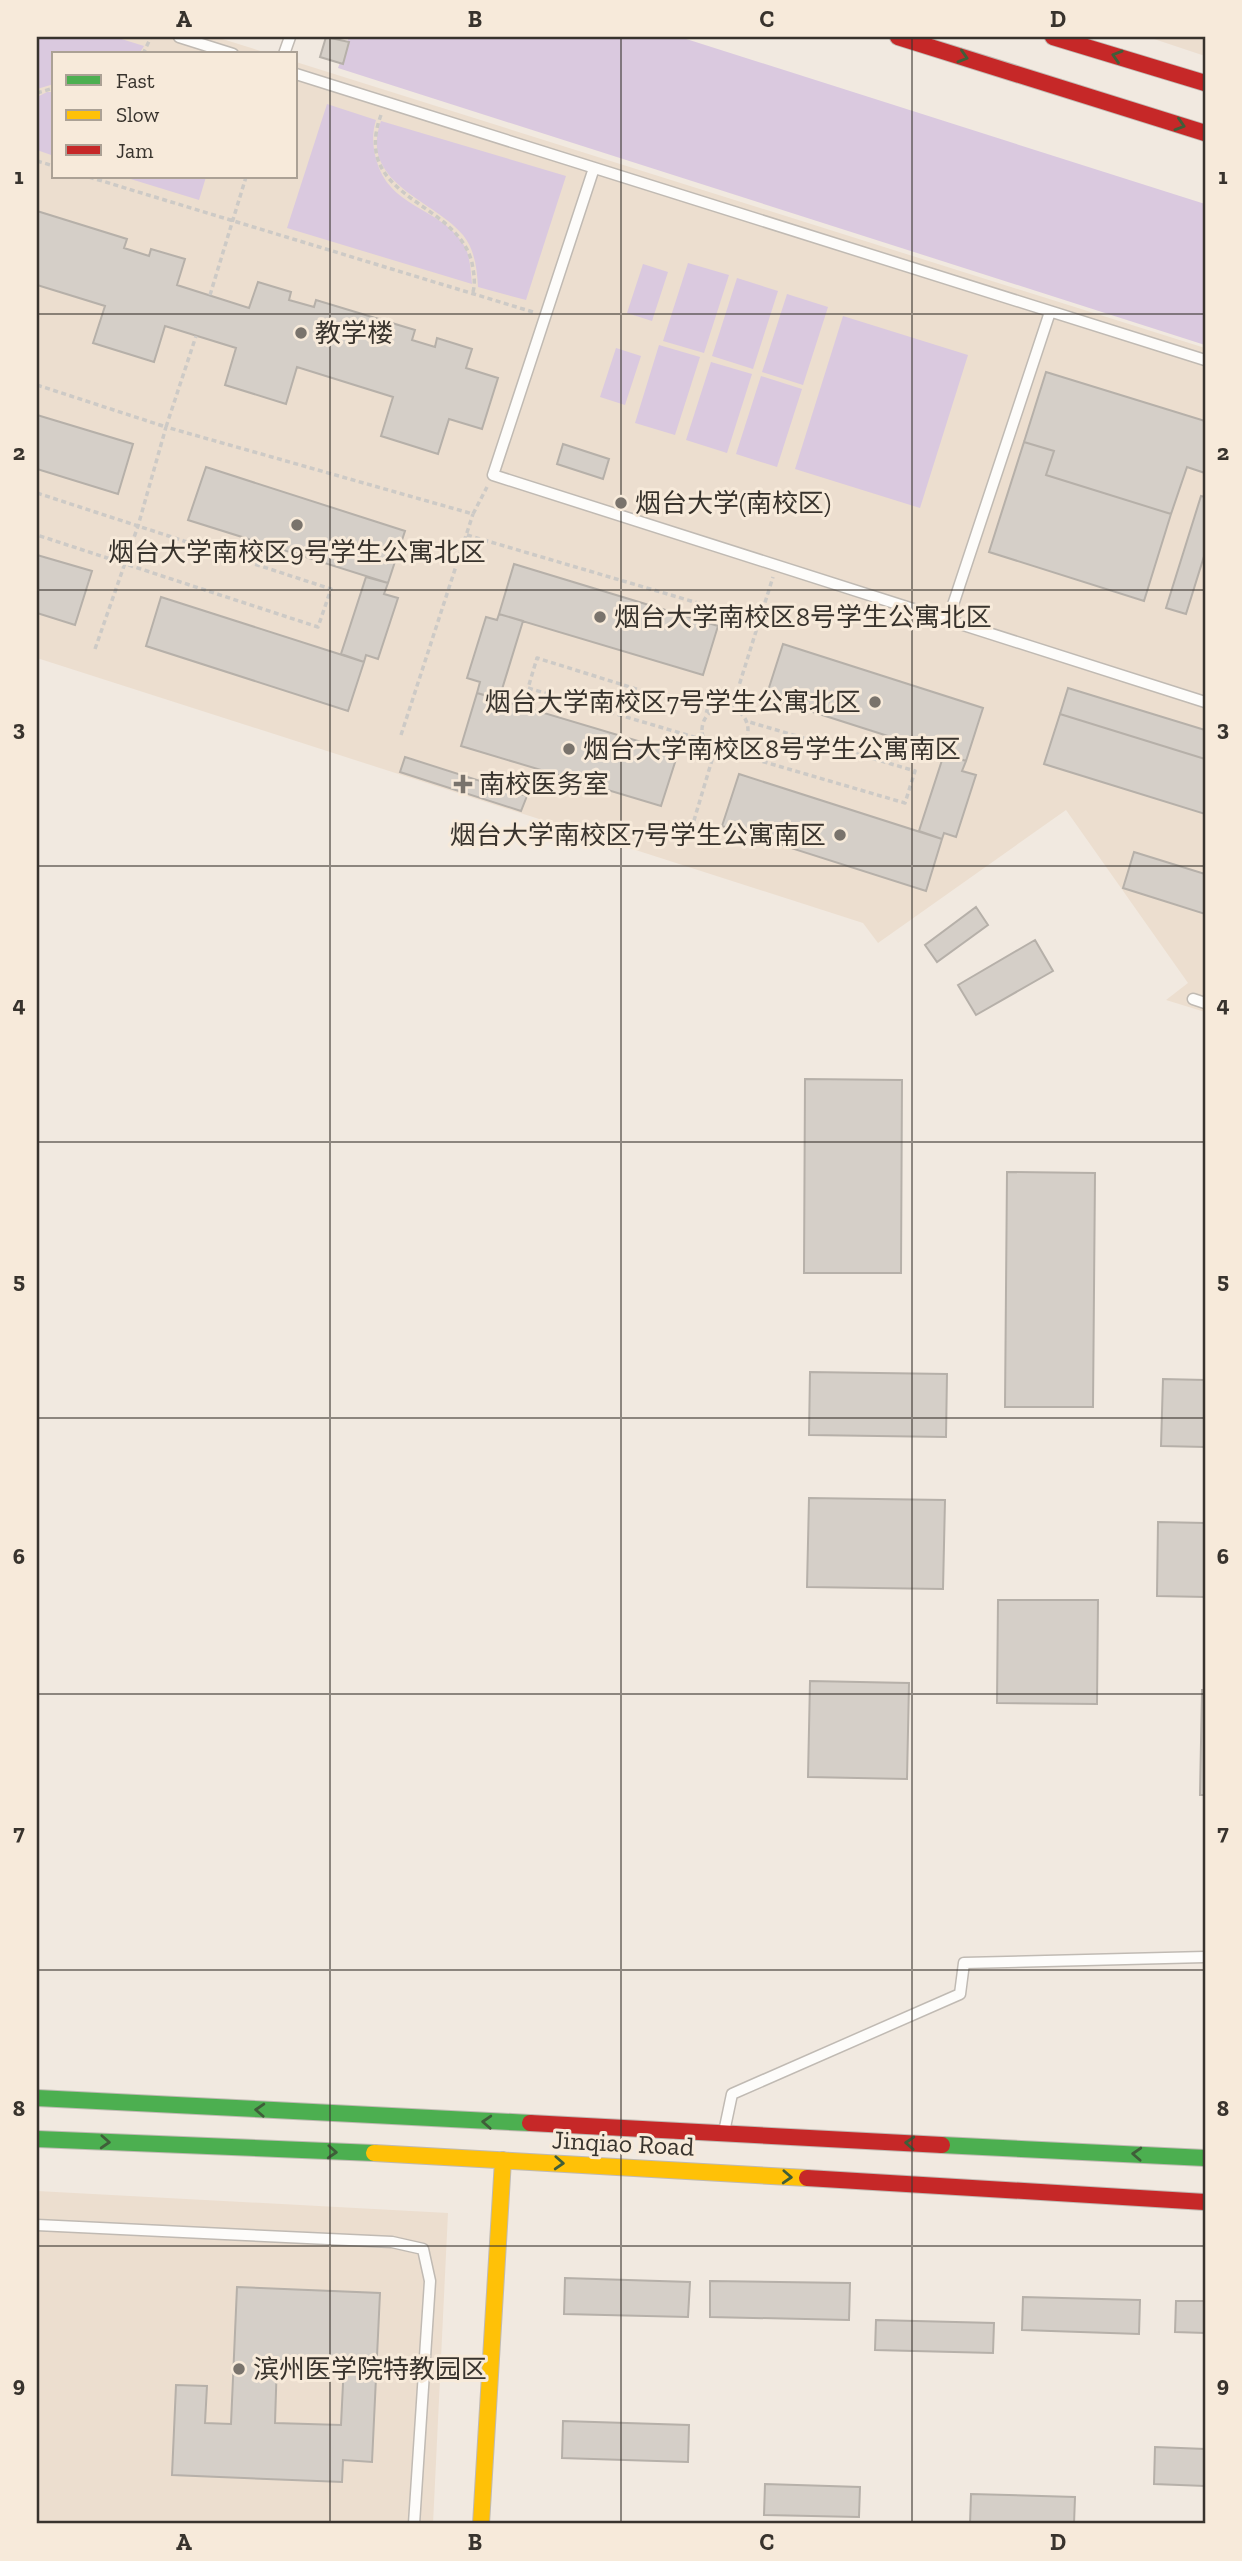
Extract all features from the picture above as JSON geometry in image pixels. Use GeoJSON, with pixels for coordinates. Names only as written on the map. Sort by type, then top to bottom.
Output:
{"type":"FeatureCollection","features":[{"type":"Feature","properties":{"kind":"street"},"geometry":{"type":"LineString","coordinates":[[898,37],[1205,133]]}},
{"type":"Feature","properties":{"kind":"street"},"geometry":{"type":"LineString","coordinates":[[1053,37],[1205,83]]}},
{"type":"Feature","properties":{"kind":"street","name":"Jinqiao Road"},"geometry":{"type":"LineString","coordinates":[[37,2098],[1205,2158]]}},
{"type":"Feature","properties":{"kind":"street","name":"Jinqiao Road"},"geometry":{"type":"LineString","coordinates":[[37,2139],[503,2160],[1205,2202]]}},
{"type":"Feature","properties":{"kind":"street"},"geometry":{"type":"LineString","coordinates":[[481,2524],[503,2160]]}},
{"type":"Feature","properties":{"kind":"lane"},"geometry":{"type":"LineString","coordinates":[[179,37],[227,52]]}},
{"type":"Feature","properties":{"kind":"lane"},"geometry":{"type":"LineString","coordinates":[[298,75],[1205,360]]}},
{"type":"Feature","properties":{"kind":"lane"},"geometry":{"type":"LineString","coordinates":[[594,168],[494,475],[1205,702]]}},
{"type":"Feature","properties":{"kind":"lane"},"geometry":{"type":"LineString","coordinates":[[948,620],[1050,312]]}},
{"type":"Feature","properties":{"kind":"lane"},"geometry":{"type":"LineString","coordinates":[[1193,999],[1205,1003]]}},
{"type":"Feature","properties":{"kind":"lane"},"geometry":{"type":"LineString","coordinates":[[723,2134],[732,2094],[960,1994],[964,1963],[1205,1957]]}},
{"type":"Feature","properties":{"kind":"lane"},"geometry":{"type":"LineString","coordinates":[[37,2225],[392,2242],[423,2249],[430,2281],[414,2524]]}},
{"type":"Feature","properties":{"kind":"path"},"geometry":{"type":"LineString","coordinates":[[386,103],[376,135],[380,162],[391,183],[403,195],[451,226],[467,246],[475,286],[472,295]]}},
{"type":"Feature","properties":{"kind":"path"},"geometry":{"type":"LineString","coordinates":[[92,178],[545,316]]}},
{"type":"Feature","properties":{"kind":"path"},"geometry":{"type":"LineString","coordinates":[[210,295],[246,178]]}},
{"type":"Feature","properties":{"kind":"path"},"geometry":{"type":"LineString","coordinates":[[95,649],[138,526],[166,427],[197,336]]}},
{"type":"Feature","properties":{"kind":"path"},"geometry":{"type":"LineString","coordinates":[[37,385],[166,427],[473,514]]}},
{"type":"Feature","properties":{"kind":"path"},"geometry":{"type":"LineString","coordinates":[[401,735],[473,514],[494,475]]}},
{"type":"Feature","properties":{"kind":"path"},"geometry":{"type":"LineString","coordinates":[[37,493],[331,589],[318,627],[37,535]]}},
{"type":"Feature","properties":{"kind":"path"},"geometry":{"type":"LineString","coordinates":[[467,535],[759,621]]}},
{"type":"Feature","properties":{"kind":"path"},"geometry":{"type":"LineString","coordinates":[[732,708],[777,565]]}},
{"type":"Feature","properties":{"kind":"path"},"geometry":{"type":"LineString","coordinates":[[704,740],[702,728],[710,712],[724,706],[732,708],[746,722],[915,771],[905,803],[730,752],[715,750],[704,740],[528,688],[537,658],[710,712]]}},
{"type":"Feature","properties":{"kind":"path"},"geometry":{"type":"LineString","coordinates":[[730,752],[743,743],[747,735],[746,722]]}},
{"type":"Feature","properties":{"kind":"path"},"geometry":{"type":"LineString","coordinates":[[689,837],[715,750]]}},
{"type":"Feature","properties":{"kind":"shaded area","name":"烟台大学(南校区)"},"geometry":{"type":"Polygon","coordinates":[[[37,37],[216,37],[264,52],[52,52],[52,178],[298,178],[298,63],[1205,348],[1205,1012],[1166,1000],[1188,983],[1066,810],[878,943],[863,923],[37,658],[37,37]]]}},
{"type":"Feature","properties":{"kind":"shaded area"},"geometry":{"type":"Polygon","coordinates":[[[37,37],[115,37],[144,46],[140,52],[52,52],[52,85],[37,89],[37,37]]]}},
{"type":"Feature","properties":{"kind":"shaded area"},"geometry":{"type":"Polygon","coordinates":[[[349,37],[680,37],[1205,204],[1205,345],[338,68],[349,37]]]}},
{"type":"Feature","properties":{"kind":"shaded area"},"geometry":{"type":"Polygon","coordinates":[[[1148,37],[1205,37],[1205,56],[1148,37]]]}},
{"type":"Feature","properties":{"kind":"shaded area"},"geometry":{"type":"Polygon","coordinates":[[[52,92],[52,155],[37,150],[37,97],[52,92]]]}},
{"type":"Feature","properties":{"kind":"shaded area"},"geometry":{"type":"Polygon","coordinates":[[[327,104],[376,120],[374,150],[386,182],[456,235],[467,251],[472,284],[287,228],[327,104]]]}},
{"type":"Feature","properties":{"kind":"shaded area"},"geometry":{"type":"Polygon","coordinates":[[[381,121],[566,176],[526,300],[478,287],[473,253],[463,235],[402,188],[389,175],[380,160],[377,142],[381,121]]]}},
{"type":"Feature","properties":{"kind":"shaded area"},"geometry":{"type":"Polygon","coordinates":[[[127,178],[206,178],[199,200],[127,178]]]}},
{"type":"Feature","properties":{"kind":"shaded area"},"geometry":{"type":"Polygon","coordinates":[[[688,263],[729,275],[704,353],[663,341],[688,263]]]}},
{"type":"Feature","properties":{"kind":"shaded area"},"geometry":{"type":"Polygon","coordinates":[[[643,264],[668,272],[652,321],[627,313],[643,264]]]}},
{"type":"Feature","properties":{"kind":"shaded area"},"geometry":{"type":"Polygon","coordinates":[[[737,278],[778,291],[753,369],[712,356],[737,278]]]}},
{"type":"Feature","properties":{"kind":"shaded area"},"geometry":{"type":"Polygon","coordinates":[[[787,294],[828,307],[803,385],[762,372],[787,294]]]}},
{"type":"Feature","properties":{"kind":"shaded area"},"geometry":{"type":"Polygon","coordinates":[[[843,316],[968,355],[920,508],[795,469],[843,316]]]}},
{"type":"Feature","properties":{"kind":"shaded area"},"geometry":{"type":"Polygon","coordinates":[[[659,345],[700,357],[675,435],[635,423],[659,345]]]}},
{"type":"Feature","properties":{"kind":"shaded area"},"geometry":{"type":"Polygon","coordinates":[[[616,348],[641,356],[625,405],[600,397],[616,348]]]}},
{"type":"Feature","properties":{"kind":"shaded area"},"geometry":{"type":"Polygon","coordinates":[[[711,362],[752,374],[727,453],[686,440],[711,362]]]}},
{"type":"Feature","properties":{"kind":"shaded area"},"geometry":{"type":"Polygon","coordinates":[[[761,376],[802,389],[777,467],[736,454],[761,376]]]}},
{"type":"Feature","properties":{"kind":"shaded area","name":"滨州医学院特教园区"},"geometry":{"type":"Polygon","coordinates":[[[37,2191],[448,2213],[433,2524],[37,2524],[37,2191]]]}},
{"type":"Feature","properties":{"kind":"building"},"geometry":{"type":"Polygon","coordinates":[[[326,37],[349,42],[343,64],[320,57],[326,37]]]}},
{"type":"Feature","properties":{"kind":"building","name":"教学楼"},"geometry":{"type":"Polygon","coordinates":[[[37,211],[127,239],[124,248],[149,256],[151,249],[185,259],[177,285],[249,308],[258,282],[291,292],[289,300],[314,307],[316,300],[415,330],[412,340],[435,347],[437,338],[472,349],[466,368],[498,378],[482,429],[449,419],[438,454],[381,436],[393,397],[297,367],[286,404],[225,385],[236,348],[165,326],[154,362],[93,343],[105,306],[37,285],[37,211]]]}},
{"type":"Feature","properties":{"kind":"building"},"geometry":{"type":"Polygon","coordinates":[[[1046,372],[1205,421],[1205,473],[1187,467],[1171,514],[1046,475],[1054,451],[1024,442],[1046,372]]]}},
{"type":"Feature","properties":{"kind":"building"},"geometry":{"type":"Polygon","coordinates":[[[37,415],[133,444],[118,494],[37,469],[37,415]]]}},
{"type":"Feature","properties":{"kind":"building"},"geometry":{"type":"Polygon","coordinates":[[[1024,442],[1054,451],[1046,475],[1171,514],[1144,601],[989,552],[1024,442]]]}},
{"type":"Feature","properties":{"kind":"building"},"geometry":{"type":"Polygon","coordinates":[[[563,444],[609,459],[603,479],[557,464],[563,444]]]}},
{"type":"Feature","properties":{"kind":"building","name":"烟台大学南校区9号学生公寓北区"},"geometry":{"type":"Polygon","coordinates":[[[206,467],[405,531],[388,583],[188,520],[206,467]]]}},
{"type":"Feature","properties":{"kind":"building"},"geometry":{"type":"Polygon","coordinates":[[[1201,496],[1205,497],[1205,553],[1186,614],[1166,608],[1201,496]]]}},
{"type":"Feature","properties":{"kind":"building"},"geometry":{"type":"Polygon","coordinates":[[[37,555],[92,571],[75,625],[37,613],[37,555]]]}},
{"type":"Feature","properties":{"kind":"building","name":"烟台大学南校区8号学生公寓北区"},"geometry":{"type":"Polygon","coordinates":[[[514,564],[718,626],[703,675],[499,614],[514,564]]]}},
{"type":"Feature","properties":{"kind":"building"},"geometry":{"type":"Polygon","coordinates":[[[366,577],[388,583],[384,594],[398,598],[378,659],[366,655],[364,662],[341,654],[366,577]]]}},
{"type":"Feature","properties":{"kind":"building"},"geometry":{"type":"Polygon","coordinates":[[[161,597],[364,662],[348,711],[146,646],[161,597]]]}},
{"type":"Feature","properties":{"kind":"building"},"geometry":{"type":"Polygon","coordinates":[[[499,614],[523,621],[499,699],[477,693],[480,682],[467,678],[486,617],[497,620],[499,614]]]}},
{"type":"Feature","properties":{"kind":"building","name":"烟台大学南校区7号学生公寓北区"},"geometry":{"type":"Polygon","coordinates":[[[783,644],[983,708],[966,761],[766,697],[783,644]]]}},
{"type":"Feature","properties":{"kind":"building"},"geometry":{"type":"Polygon","coordinates":[[[1068,688],[1205,730],[1205,759],[1060,714],[1068,688]]]}},
{"type":"Feature","properties":{"kind":"building","name":"烟台大学南校区8号学生公寓南区"},"geometry":{"type":"Polygon","coordinates":[[[477,693],[678,753],[661,806],[461,746],[477,693]]]}},
{"type":"Feature","properties":{"kind":"building"},"geometry":{"type":"Polygon","coordinates":[[[1060,714],[1205,759],[1205,814],[1044,764],[1060,714]]]}},
{"type":"Feature","properties":{"kind":"building"},"geometry":{"type":"Polygon","coordinates":[[[944,754],[966,761],[962,771],[976,775],[956,837],[944,833],[942,839],[919,831],[944,754]]]}},
{"type":"Feature","properties":{"kind":"building","name":"南校医务室"},"geometry":{"type":"Polygon","coordinates":[[[405,757],[527,796],[521,811],[400,772],[405,757]]]}},
{"type":"Feature","properties":{"kind":"building","name":"烟台大学南校区7号学生公寓南区"},"geometry":{"type":"Polygon","coordinates":[[[739,774],[942,839],[926,891],[722,826],[739,774]]]}},
{"type":"Feature","properties":{"kind":"building"},"geometry":{"type":"Polygon","coordinates":[[[1134,852],[1205,874],[1205,914],[1123,888],[1134,852]]]}},
{"type":"Feature","properties":{"kind":"building"},"geometry":{"type":"Polygon","coordinates":[[[976,907],[988,925],[937,962],[925,945],[976,907]]]}},
{"type":"Feature","properties":{"kind":"building"},"geometry":{"type":"Polygon","coordinates":[[[1035,940],[1053,971],[976,1015],[958,985],[1035,940]]]}},
{"type":"Feature","properties":{"kind":"building"},"geometry":{"type":"Polygon","coordinates":[[[805,1079],[902,1080],[901,1273],[804,1273],[805,1079]]]}},
{"type":"Feature","properties":{"kind":"building"},"geometry":{"type":"Polygon","coordinates":[[[1007,1172],[1095,1173],[1093,1407],[1005,1407],[1007,1172]]]}},
{"type":"Feature","properties":{"kind":"building"},"geometry":{"type":"Polygon","coordinates":[[[810,1372],[947,1374],[946,1437],[809,1435],[810,1372]]]}},
{"type":"Feature","properties":{"kind":"building"},"geometry":{"type":"Polygon","coordinates":[[[1163,1379],[1205,1380],[1205,1447],[1161,1446],[1163,1379]]]}},
{"type":"Feature","properties":{"kind":"building"},"geometry":{"type":"Polygon","coordinates":[[[809,1498],[945,1500],[943,1589],[807,1587],[809,1498]]]}},
{"type":"Feature","properties":{"kind":"building"},"geometry":{"type":"Polygon","coordinates":[[[1158,1522],[1205,1523],[1205,1597],[1157,1596],[1158,1522]]]}},
{"type":"Feature","properties":{"kind":"building"},"geometry":{"type":"Polygon","coordinates":[[[998,1600],[1098,1600],[1097,1704],[997,1703],[998,1600]]]}},
{"type":"Feature","properties":{"kind":"building"},"geometry":{"type":"Polygon","coordinates":[[[810,1681],[909,1683],[907,1779],[808,1777],[810,1681]]]}},
{"type":"Feature","properties":{"kind":"building"},"geometry":{"type":"Polygon","coordinates":[[[1202,1690],[1205,1690],[1205,1795],[1200,1795],[1202,1690]]]}},
{"type":"Feature","properties":{"kind":"building"},"geometry":{"type":"Polygon","coordinates":[[[565,2278],[690,2282],[688,2317],[564,2314],[565,2278]]]}},
{"type":"Feature","properties":{"kind":"building"},"geometry":{"type":"Polygon","coordinates":[[[710,2281],[850,2283],[849,2320],[710,2317],[710,2281]]]}},
{"type":"Feature","properties":{"kind":"building"},"geometry":{"type":"Polygon","coordinates":[[[237,2287],[380,2293],[372,2462],[343,2460],[342,2482],[172,2475],[176,2385],[207,2386],[205,2423],[231,2424],[237,2287]],[[277,2360],[275,2423],[341,2425],[344,2363],[277,2360]]]}},
{"type":"Feature","properties":{"kind":"building"},"geometry":{"type":"Polygon","coordinates":[[[1023,2297],[1140,2300],[1139,2334],[1022,2330],[1023,2297]]]}},
{"type":"Feature","properties":{"kind":"building"},"geometry":{"type":"Polygon","coordinates":[[[1176,2301],[1205,2301],[1205,2333],[1175,2332],[1176,2301]]]}},
{"type":"Feature","properties":{"kind":"building"},"geometry":{"type":"Polygon","coordinates":[[[876,2320],[994,2323],[993,2353],[875,2350],[876,2320]]]}},
{"type":"Feature","properties":{"kind":"building"},"geometry":{"type":"Polygon","coordinates":[[[563,2421],[689,2425],[688,2462],[562,2458],[563,2421]]]}},
{"type":"Feature","properties":{"kind":"building"},"geometry":{"type":"Polygon","coordinates":[[[1155,2447],[1205,2449],[1205,2486],[1154,2484],[1155,2447]]]}},
{"type":"Feature","properties":{"kind":"building"},"geometry":{"type":"Polygon","coordinates":[[[765,2484],[860,2487],[859,2517],[764,2515],[765,2484]]]}},
{"type":"Feature","properties":{"kind":"building"},"geometry":{"type":"Polygon","coordinates":[[[971,2494],[1075,2497],[1074,2524],[970,2524],[971,2494]]]}},
{"type":"Feature","properties":{"kind":"traffic: fast"},"geometry":{"type":"LineString","coordinates":[[37,2098],[530,2123]]}},
{"type":"Feature","properties":{"kind":"traffic: fast"},"geometry":{"type":"LineString","coordinates":[[37,2139],[374,2153]]}},
{"type":"Feature","properties":{"kind":"traffic: fast"},"geometry":{"type":"LineString","coordinates":[[942,2145],[1205,2158]]}},
{"type":"Feature","properties":{"kind":"traffic: slow"},"geometry":{"type":"LineString","coordinates":[[374,2153],[807,2178]]}},
{"type":"Feature","properties":{"kind":"traffic: slow"},"geometry":{"type":"LineString","coordinates":[[481,2524],[503,2160]]}},
{"type":"Feature","properties":{"kind":"traffic: jam"},"geometry":{"type":"LineString","coordinates":[[898,37],[1205,133]]}},
{"type":"Feature","properties":{"kind":"traffic: jam"},"geometry":{"type":"LineString","coordinates":[[1053,37],[1205,83]]}},
{"type":"Feature","properties":{"kind":"traffic: jam"},"geometry":{"type":"LineString","coordinates":[[530,2123],[942,2145]]}},
{"type":"Feature","properties":{"kind":"traffic: jam"},"geometry":{"type":"LineString","coordinates":[[807,2178],[1205,2202]]}},
{"type":"Feature","properties":{"kind":"place","name":"教学楼"},"geometry":{"type":"Point","coordinates":[301,333]}},
{"type":"Feature","properties":{"kind":"place","name":"烟台大学(南校区)"},"geometry":{"type":"Point","coordinates":[621,503]}},
{"type":"Feature","properties":{"kind":"place","name":"烟台大学南校区9号学生公寓北区"},"geometry":{"type":"Point","coordinates":[297,525]}},
{"type":"Feature","properties":{"kind":"place","name":"烟台大学南校区8号学生公寓北区"},"geometry":{"type":"Point","coordinates":[600,617]}},
{"type":"Feature","properties":{"kind":"place","name":"烟台大学南校区7号学生公寓北区"},"geometry":{"type":"Point","coordinates":[875,702]}},
{"type":"Feature","properties":{"kind":"place","name":"烟台大学南校区8号学生公寓南区"},"geometry":{"type":"Point","coordinates":[569,749]}},
{"type":"Feature","properties":{"kind":"place","name":"南校医务室"},"geometry":{"type":"Point","coordinates":[463,784]}},
{"type":"Feature","properties":{"kind":"place","name":"烟台大学南校区7号学生公寓南区"},"geometry":{"type":"Point","coordinates":[840,835]}},
{"type":"Feature","properties":{"kind":"place","name":"滨州医学院特教园区"},"geometry":{"type":"Point","coordinates":[239,2369]}}]}
